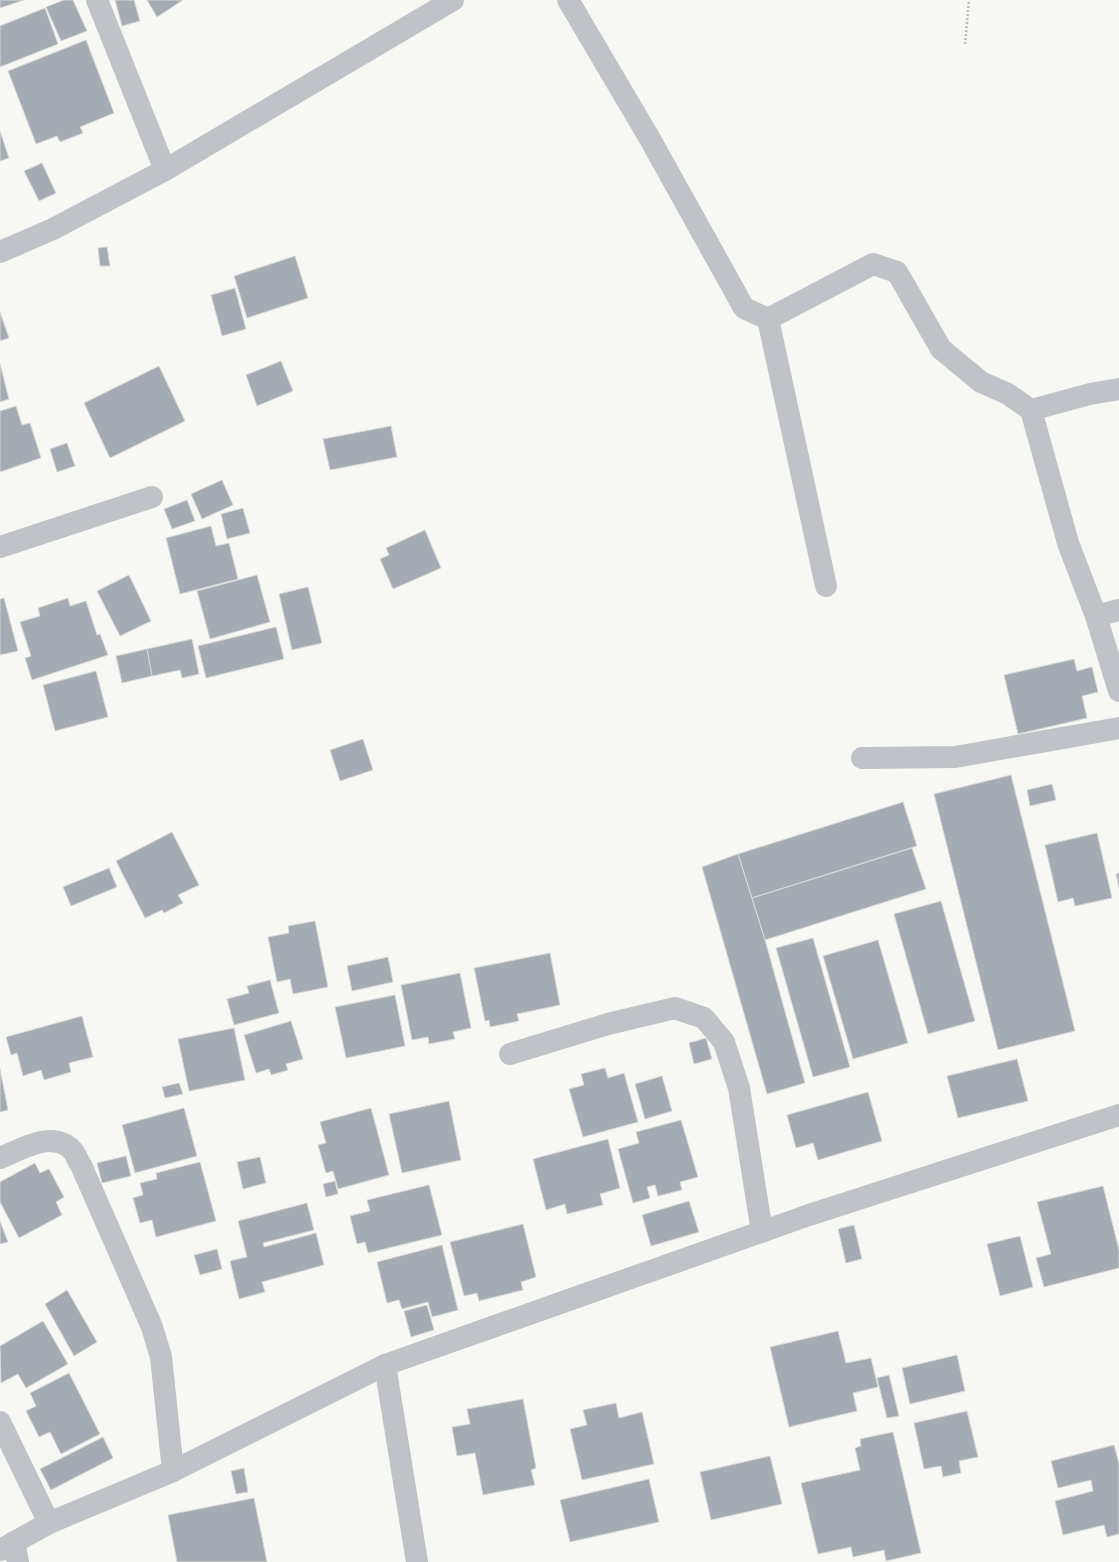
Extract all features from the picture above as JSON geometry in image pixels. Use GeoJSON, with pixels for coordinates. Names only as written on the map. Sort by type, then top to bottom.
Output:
{"type":"FeatureCollection","features":[{"type":"Feature","properties":{"kind":"street"},"geometry":{"type":"LineString","coordinates":[[97,0],[165,170]]}},
{"type":"Feature","properties":{"kind":"street"},"geometry":{"type":"LineString","coordinates":[[0,252],[53,229],[165,170],[452,0]]}},
{"type":"Feature","properties":{"kind":"street"},"geometry":{"type":"LineString","coordinates":[[568,0],[650,139],[744,308],[768,319]]}},
{"type":"Feature","properties":{"kind":"street"},"geometry":{"type":"LineString","coordinates":[[768,319],[873,264],[883,266],[897,272],[941,349],[981,382],[1008,394],[1031,410],[1068,543],[1096,616],[1119,691]]}},
{"type":"Feature","properties":{"kind":"street"},"geometry":{"type":"LineString","coordinates":[[768,319],[826,586]]}},
{"type":"Feature","properties":{"kind":"street"},"geometry":{"type":"LineString","coordinates":[[1031,410],[1090,394],[1119,389]]}},
{"type":"Feature","properties":{"kind":"street"},"geometry":{"type":"LineString","coordinates":[[0,547],[152,497]]}},
{"type":"Feature","properties":{"kind":"street"},"geometry":{"type":"LineString","coordinates":[[1096,616],[1119,610]]}},
{"type":"Feature","properties":{"kind":"street"},"geometry":{"type":"LineString","coordinates":[[862,758],[955,757],[1119,728]]}},
{"type":"Feature","properties":{"kind":"street"},"geometry":{"type":"LineString","coordinates":[[510,1054],[638,1016],[675,1008],[704,1018],[724,1042],[739,1088],[762,1232]]}},
{"type":"Feature","properties":{"kind":"street"},"geometry":{"type":"LineString","coordinates":[[11,1551],[49,1523],[173,1471],[385,1365],[809,1215],[1119,1115]]}},
{"type":"Feature","properties":{"kind":"street"},"geometry":{"type":"LineString","coordinates":[[0,1158],[43,1141],[61,1142],[73,1152],[81,1165],[152,1327],[161,1357],[173,1471]]}},
{"type":"Feature","properties":{"kind":"street"},"geometry":{"type":"LineString","coordinates":[[385,1365],[417,1562]]}},
{"type":"Feature","properties":{"kind":"street"},"geometry":{"type":"LineString","coordinates":[[0,1422],[49,1523]]}},
{"type":"Feature","properties":{"kind":"path"},"geometry":{"type":"LineString","coordinates":[[965,44],[969,0]]}},
{"type":"Feature","properties":{"kind":"building"},"geometry":{"type":"Polygon","coordinates":[[[0,0],[24,0],[0,8],[0,0]]]}},
{"type":"Feature","properties":{"kind":"building"},"geometry":{"type":"Polygon","coordinates":[[[64,0],[73,0],[87,31],[61,41],[46,7],[64,0]]]}},
{"type":"Feature","properties":{"kind":"building"},"geometry":{"type":"Polygon","coordinates":[[[115,0],[134,0],[140,21],[122,26],[115,0]]]}},
{"type":"Feature","properties":{"kind":"building"},"geometry":{"type":"Polygon","coordinates":[[[147,0],[183,0],[157,17],[147,0]]]}},
{"type":"Feature","properties":{"kind":"building"},"geometry":{"type":"Polygon","coordinates":[[[45,8],[58,44],[0,67],[0,26],[45,8]]]}},
{"type":"Feature","properties":{"kind":"building"},"geometry":{"type":"Polygon","coordinates":[[[86,40],[114,113],[80,127],[83,133],[60,142],[57,136],[36,144],[8,71],[86,40]]]}},
{"type":"Feature","properties":{"kind":"building"},"geometry":{"type":"Polygon","coordinates":[[[0,131],[9,158],[0,161],[0,131]]]}},
{"type":"Feature","properties":{"kind":"building"},"geometry":{"type":"Polygon","coordinates":[[[42,163],[56,193],[39,201],[24,171],[42,163]]]}},
{"type":"Feature","properties":{"kind":"building"},"geometry":{"type":"Polygon","coordinates":[[[107,247],[110,266],[100,266],[98,248],[107,247]]]}},
{"type":"Feature","properties":{"kind":"building"},"geometry":{"type":"Polygon","coordinates":[[[295,256],[308,298],[247,318],[234,276],[295,256]]]}},
{"type":"Feature","properties":{"kind":"building"},"geometry":{"type":"Polygon","coordinates":[[[235,288],[246,329],[222,336],[211,295],[235,288]]]}},
{"type":"Feature","properties":{"kind":"building"},"geometry":{"type":"Polygon","coordinates":[[[0,312],[9,338],[0,341],[0,312]]]}},
{"type":"Feature","properties":{"kind":"building"},"geometry":{"type":"Polygon","coordinates":[[[281,361],[293,391],[257,406],[246,375],[281,361]]]}},
{"type":"Feature","properties":{"kind":"building"},"geometry":{"type":"Polygon","coordinates":[[[0,364],[9,399],[0,402],[0,364]]]}},
{"type":"Feature","properties":{"kind":"building"},"geometry":{"type":"Polygon","coordinates":[[[159,366],[185,421],[110,458],[84,403],[159,366]]]}},
{"type":"Feature","properties":{"kind":"building"},"geometry":{"type":"Polygon","coordinates":[[[16,406],[22,425],[30,423],[41,458],[0,472],[0,411],[16,406]]]}},
{"type":"Feature","properties":{"kind":"building"},"geometry":{"type":"Polygon","coordinates":[[[391,426],[397,457],[330,470],[323,439],[391,426]]]}},
{"type":"Feature","properties":{"kind":"building"},"geometry":{"type":"Polygon","coordinates":[[[67,443],[75,466],[57,472],[50,449],[67,443]]]}},
{"type":"Feature","properties":{"kind":"building"},"geometry":{"type":"Polygon","coordinates":[[[222,480],[233,505],[202,519],[191,494],[222,480]]]}},
{"type":"Feature","properties":{"kind":"building"},"geometry":{"type":"Polygon","coordinates":[[[187,500],[195,521],[172,529],[164,509],[187,500]]]}},
{"type":"Feature","properties":{"kind":"building"},"geometry":{"type":"Polygon","coordinates":[[[243,508],[250,533],[227,539],[221,514],[243,508]]]}},
{"type":"Feature","properties":{"kind":"building"},"geometry":{"type":"Polygon","coordinates":[[[211,526],[216,546],[229,543],[238,579],[180,594],[166,538],[211,526]]]}},
{"type":"Feature","properties":{"kind":"building"},"geometry":{"type":"Polygon","coordinates":[[[425,530],[441,568],[393,589],[380,559],[389,555],[386,548],[425,530]]]}},
{"type":"Feature","properties":{"kind":"building"},"geometry":{"type":"Polygon","coordinates":[[[129,575],[151,621],[120,636],[97,591],[129,575]]]}},
{"type":"Feature","properties":{"kind":"building"},"geometry":{"type":"Polygon","coordinates":[[[257,575],[270,622],[210,639],[197,591],[257,575]]]}},
{"type":"Feature","properties":{"kind":"building"},"geometry":{"type":"Polygon","coordinates":[[[308,587],[322,643],[292,650],[279,594],[308,587]]]}},
{"type":"Feature","properties":{"kind":"building"},"geometry":{"type":"Polygon","coordinates":[[[4,598],[18,651],[0,655],[0,599],[4,598]]]}},
{"type":"Feature","properties":{"kind":"building"},"geometry":{"type":"Polygon","coordinates":[[[68,598],[70,606],[86,601],[97,635],[100,634],[108,655],[32,680],[25,658],[31,656],[20,622],[40,616],[38,608],[68,598]]]}},
{"type":"Feature","properties":{"kind":"building"},"geometry":{"type":"Polygon","coordinates":[[[276,627],[284,659],[206,678],[198,646],[276,627]]]}},
{"type":"Feature","properties":{"kind":"building"},"geometry":{"type":"Polygon","coordinates":[[[192,639],[199,674],[182,678],[180,670],[152,676],[147,649],[192,639]]]}},
{"type":"Feature","properties":{"kind":"building"},"geometry":{"type":"Polygon","coordinates":[[[147,649],[152,676],[122,683],[116,656],[147,649]]]}},
{"type":"Feature","properties":{"kind":"building"},"geometry":{"type":"Polygon","coordinates":[[[1074,659],[1077,671],[1092,667],[1098,692],[1082,696],[1087,718],[1018,734],[1004,675],[1074,659]]]}},
{"type":"Feature","properties":{"kind":"building"},"geometry":{"type":"Polygon","coordinates":[[[96,671],[108,717],[55,731],[43,685],[96,671]]]}},
{"type":"Feature","properties":{"kind":"building"},"geometry":{"type":"Polygon","coordinates":[[[363,739],[373,770],[340,781],[330,750],[363,739]]]}},
{"type":"Feature","properties":{"kind":"building"},"geometry":{"type":"Polygon","coordinates":[[[1011,775],[1075,1031],[998,1050],[934,794],[1011,775]]]}},
{"type":"Feature","properties":{"kind":"building"},"geometry":{"type":"Polygon","coordinates":[[[1052,784],[1056,800],[1030,806],[1027,790],[1052,784]]]}},
{"type":"Feature","properties":{"kind":"building"},"geometry":{"type":"Polygon","coordinates":[[[903,802],[917,846],[752,898],[738,854],[903,802]]]}},
{"type":"Feature","properties":{"kind":"building"},"geometry":{"type":"Polygon","coordinates":[[[172,832],[199,885],[178,895],[183,903],[164,913],[162,910],[145,918],[116,861],[172,832]]]}},
{"type":"Feature","properties":{"kind":"building"},"geometry":{"type":"Polygon","coordinates":[[[1097,833],[1112,898],[1075,906],[1073,898],[1058,902],[1045,845],[1097,833]]]}},
{"type":"Feature","properties":{"kind":"building"},"geometry":{"type":"Polygon","coordinates":[[[912,848],[926,889],[765,940],[752,898],[912,848]]]}},
{"type":"Feature","properties":{"kind":"building"},"geometry":{"type":"Polygon","coordinates":[[[738,854],[765,940],[805,1083],[767,1094],[702,867],[738,854]]]}},
{"type":"Feature","properties":{"kind":"building"},"geometry":{"type":"Polygon","coordinates":[[[109,868],[117,887],[71,906],[63,887],[109,868]]]}},
{"type":"Feature","properties":{"kind":"building"},"geometry":{"type":"Polygon","coordinates":[[[1119,873],[1119,888],[1116,874],[1119,873]]]}},
{"type":"Feature","properties":{"kind":"building"},"geometry":{"type":"Polygon","coordinates":[[[941,901],[975,1021],[928,1034],[894,914],[941,901]]]}},
{"type":"Feature","properties":{"kind":"building"},"geometry":{"type":"Polygon","coordinates":[[[315,921],[328,987],[293,994],[290,979],[277,982],[268,937],[289,933],[288,926],[315,921]]]}},
{"type":"Feature","properties":{"kind":"building"},"geometry":{"type":"Polygon","coordinates":[[[813,938],[850,1067],[813,1077],[776,948],[813,938]]]}},
{"type":"Feature","properties":{"kind":"building"},"geometry":{"type":"Polygon","coordinates":[[[878,940],[908,1043],[853,1059],[823,956],[878,940]]]}},
{"type":"Feature","properties":{"kind":"building"},"geometry":{"type":"Polygon","coordinates":[[[550,953],[560,1005],[517,1014],[519,1021],[490,1027],[489,1020],[485,1021],[474,968],[550,953]]]}},
{"type":"Feature","properties":{"kind":"building"},"geometry":{"type":"Polygon","coordinates":[[[388,957],[393,982],[352,991],[347,966],[388,957]]]}},
{"type":"Feature","properties":{"kind":"building"},"geometry":{"type":"Polygon","coordinates":[[[460,973],[471,1028],[453,1032],[455,1039],[429,1044],[428,1037],[412,1040],[401,985],[460,973]]]}},
{"type":"Feature","properties":{"kind":"building"},"geometry":{"type":"Polygon","coordinates":[[[270,980],[279,1013],[234,1025],[227,999],[249,993],[247,986],[270,980]]]}},
{"type":"Feature","properties":{"kind":"building"},"geometry":{"type":"Polygon","coordinates":[[[395,995],[405,1046],[346,1058],[335,1007],[395,995]]]}},
{"type":"Feature","properties":{"kind":"building"},"geometry":{"type":"Polygon","coordinates":[[[82,1016],[93,1057],[69,1063],[71,1072],[44,1080],[41,1070],[23,1076],[17,1053],[11,1055],[6,1037],[82,1016]]]}},
{"type":"Feature","properties":{"kind":"building"},"geometry":{"type":"Polygon","coordinates":[[[291,1021],[303,1059],[286,1064],[288,1070],[271,1075],[269,1069],[256,1073],[244,1035],[291,1021]]]}},
{"type":"Feature","properties":{"kind":"building"},"geometry":{"type":"Polygon","coordinates":[[[234,1028],[245,1080],[189,1091],[178,1039],[234,1028]]]}},
{"type":"Feature","properties":{"kind":"building"},"geometry":{"type":"Polygon","coordinates":[[[706,1038],[712,1059],[694,1064],[689,1043],[706,1038]]]}},
{"type":"Feature","properties":{"kind":"building"},"geometry":{"type":"Polygon","coordinates":[[[1017,1059],[1028,1101],[958,1118],[947,1076],[1017,1059]]]}},
{"type":"Feature","properties":{"kind":"building"},"geometry":{"type":"Polygon","coordinates":[[[605,1068],[608,1078],[624,1073],[638,1122],[583,1137],[569,1089],[584,1085],[581,1074],[605,1068]]]}},
{"type":"Feature","properties":{"kind":"building"},"geometry":{"type":"Polygon","coordinates":[[[0,1069],[8,1110],[0,1112],[0,1069]]]}},
{"type":"Feature","properties":{"kind":"building"},"geometry":{"type":"Polygon","coordinates":[[[662,1076],[672,1111],[645,1119],[635,1084],[662,1076]]]}},
{"type":"Feature","properties":{"kind":"building"},"geometry":{"type":"Polygon","coordinates":[[[179,1083],[183,1094],[165,1098],[162,1087],[179,1083]]]}},
{"type":"Feature","properties":{"kind":"building"},"geometry":{"type":"Polygon","coordinates":[[[868,1092],[882,1141],[818,1160],[813,1143],[796,1148],[787,1115],[868,1092]]]}},
{"type":"Feature","properties":{"kind":"building"},"geometry":{"type":"Polygon","coordinates":[[[449,1101],[461,1160],[402,1173],[389,1114],[449,1101]]]}},
{"type":"Feature","properties":{"kind":"building"},"geometry":{"type":"Polygon","coordinates":[[[184,1108],[197,1156],[135,1173],[122,1125],[184,1108]]]}},
{"type":"Feature","properties":{"kind":"building"},"geometry":{"type":"Polygon","coordinates":[[[371,1108],[389,1175],[338,1189],[333,1171],[326,1173],[318,1145],[326,1143],[320,1122],[371,1108]]]}},
{"type":"Feature","properties":{"kind":"building"},"geometry":{"type":"Polygon","coordinates":[[[681,1120],[698,1177],[680,1182],[682,1190],[658,1196],[655,1185],[647,1187],[650,1198],[633,1203],[618,1149],[639,1143],[636,1132],[681,1120]]]}},
{"type":"Feature","properties":{"kind":"building"},"geometry":{"type":"Polygon","coordinates":[[[608,1139],[620,1188],[600,1194],[603,1205],[567,1214],[565,1204],[546,1210],[533,1159],[608,1139]]]}},
{"type":"Feature","properties":{"kind":"building"},"geometry":{"type":"Polygon","coordinates":[[[126,1156],[131,1176],[102,1183],[97,1163],[126,1156]]]}},
{"type":"Feature","properties":{"kind":"building"},"geometry":{"type":"Polygon","coordinates":[[[260,1157],[266,1183],[243,1189],[237,1162],[260,1157]]]}},
{"type":"Feature","properties":{"kind":"building"},"geometry":{"type":"Polygon","coordinates":[[[200,1162],[216,1221],[156,1237],[152,1220],[140,1223],[133,1198],[143,1195],[140,1183],[157,1179],[156,1173],[200,1162]]]}},
{"type":"Feature","properties":{"kind":"building"},"geometry":{"type":"Polygon","coordinates":[[[35,1163],[40,1173],[49,1169],[64,1197],[56,1202],[62,1215],[19,1238],[0,1202],[0,1182],[35,1163]]]}},
{"type":"Feature","properties":{"kind":"building"},"geometry":{"type":"Polygon","coordinates":[[[335,1181],[338,1194],[326,1197],[323,1184],[335,1181]]]}},
{"type":"Feature","properties":{"kind":"building"},"geometry":{"type":"Polygon","coordinates":[[[429,1185],[442,1235],[368,1253],[365,1242],[357,1244],[350,1216],[370,1211],[367,1200],[429,1185]]]}},
{"type":"Feature","properties":{"kind":"building"},"geometry":{"type":"Polygon","coordinates":[[[1103,1186],[1119,1250],[1119,1268],[1044,1287],[1036,1258],[1051,1254],[1037,1202],[1103,1186]]]}},
{"type":"Feature","properties":{"kind":"building"},"geometry":{"type":"Polygon","coordinates":[[[689,1201],[699,1232],[651,1246],[642,1215],[689,1201]]]}},
{"type":"Feature","properties":{"kind":"building"},"geometry":{"type":"Polygon","coordinates":[[[307,1203],[314,1230],[263,1243],[264,1247],[316,1233],[324,1265],[262,1282],[265,1292],[239,1299],[230,1261],[247,1257],[238,1221],[307,1203]]]}},
{"type":"Feature","properties":{"kind":"building"},"geometry":{"type":"Polygon","coordinates":[[[0,1221],[8,1242],[0,1244],[0,1221]]]}},
{"type":"Feature","properties":{"kind":"building"},"geometry":{"type":"Polygon","coordinates":[[[523,1224],[536,1277],[521,1282],[523,1290],[479,1301],[477,1293],[464,1296],[450,1242],[523,1224]]]}},
{"type":"Feature","properties":{"kind":"building"},"geometry":{"type":"Polygon","coordinates":[[[854,1225],[862,1259],[846,1263],[838,1229],[854,1225]]]}},
{"type":"Feature","properties":{"kind":"building"},"geometry":{"type":"Polygon","coordinates":[[[1020,1236],[1033,1287],[1000,1296],[987,1244],[1020,1236]]]}},
{"type":"Feature","properties":{"kind":"building"},"geometry":{"type":"Polygon","coordinates":[[[442,1245],[458,1310],[432,1317],[428,1302],[402,1309],[399,1300],[387,1303],[377,1262],[442,1245]]]}},
{"type":"Feature","properties":{"kind":"building"},"geometry":{"type":"Polygon","coordinates":[[[217,1249],[222,1269],[200,1275],[194,1255],[217,1249]]]}},
{"type":"Feature","properties":{"kind":"building"},"geometry":{"type":"Polygon","coordinates":[[[67,1290],[97,1342],[74,1356],[45,1304],[67,1290]]]}},
{"type":"Feature","properties":{"kind":"building"},"geometry":{"type":"Polygon","coordinates":[[[427,1305],[434,1330],[411,1337],[404,1311],[427,1305]]]}},
{"type":"Feature","properties":{"kind":"building"},"geometry":{"type":"Polygon","coordinates":[[[43,1321],[68,1364],[26,1388],[18,1374],[1,1383],[0,1346],[43,1321]]]}},
{"type":"Feature","properties":{"kind":"building"},"geometry":{"type":"Polygon","coordinates":[[[838,1331],[846,1363],[871,1358],[878,1387],[853,1393],[857,1411],[789,1427],[770,1347],[838,1331]]]}},
{"type":"Feature","properties":{"kind":"building"},"geometry":{"type":"Polygon","coordinates":[[[957,1355],[965,1391],[910,1404],[902,1368],[957,1355]]]}},
{"type":"Feature","properties":{"kind":"building"},"geometry":{"type":"Polygon","coordinates":[[[69,1373],[100,1434],[61,1454],[50,1432],[39,1437],[26,1411],[36,1406],[30,1393],[69,1373]]]}},
{"type":"Feature","properties":{"kind":"building"},"geometry":{"type":"Polygon","coordinates":[[[889,1375],[899,1416],[887,1418],[877,1378],[889,1375]]]}},
{"type":"Feature","properties":{"kind":"building"},"geometry":{"type":"Polygon","coordinates":[[[523,1399],[536,1468],[531,1470],[535,1485],[483,1495],[475,1453],[457,1456],[452,1427],[470,1424],[467,1409],[523,1399]]]}},
{"type":"Feature","properties":{"kind":"building"},"geometry":{"type":"Polygon","coordinates":[[[616,1403],[619,1418],[642,1412],[654,1464],[582,1480],[570,1429],[587,1425],[583,1410],[616,1403]]]}},
{"type":"Feature","properties":{"kind":"building"},"geometry":{"type":"Polygon","coordinates":[[[967,1411],[978,1457],[959,1461],[961,1473],[943,1477],[941,1466],[924,1469],[914,1423],[967,1411]]]}},
{"type":"Feature","properties":{"kind":"building"},"geometry":{"type":"Polygon","coordinates":[[[893,1432],[921,1553],[886,1561],[884,1550],[853,1557],[851,1547],[818,1554],[801,1483],[860,1470],[855,1448],[861,1446],[860,1439],[893,1432]]]}},
{"type":"Feature","properties":{"kind":"building"},"geometry":{"type":"Polygon","coordinates":[[[103,1437],[113,1458],[51,1490],[40,1469],[103,1437]]]}},
{"type":"Feature","properties":{"kind":"building"},"geometry":{"type":"Polygon","coordinates":[[[1114,1445],[1119,1464],[1119,1534],[1107,1537],[1104,1525],[1063,1535],[1055,1501],[1093,1491],[1091,1480],[1058,1488],[1051,1461],[1114,1445]]]}},
{"type":"Feature","properties":{"kind":"building"},"geometry":{"type":"Polygon","coordinates":[[[770,1456],[782,1504],[711,1520],[700,1472],[770,1456]]]}},
{"type":"Feature","properties":{"kind":"building"},"geometry":{"type":"Polygon","coordinates":[[[244,1468],[248,1492],[236,1494],[231,1471],[244,1468]]]}},
{"type":"Feature","properties":{"kind":"building"},"geometry":{"type":"Polygon","coordinates":[[[649,1479],[659,1522],[570,1542],[560,1500],[649,1479]]]}},
{"type":"Feature","properties":{"kind":"building"},"geometry":{"type":"Polygon","coordinates":[[[254,1498],[267,1562],[177,1562],[168,1515],[254,1498]]]}}]}
